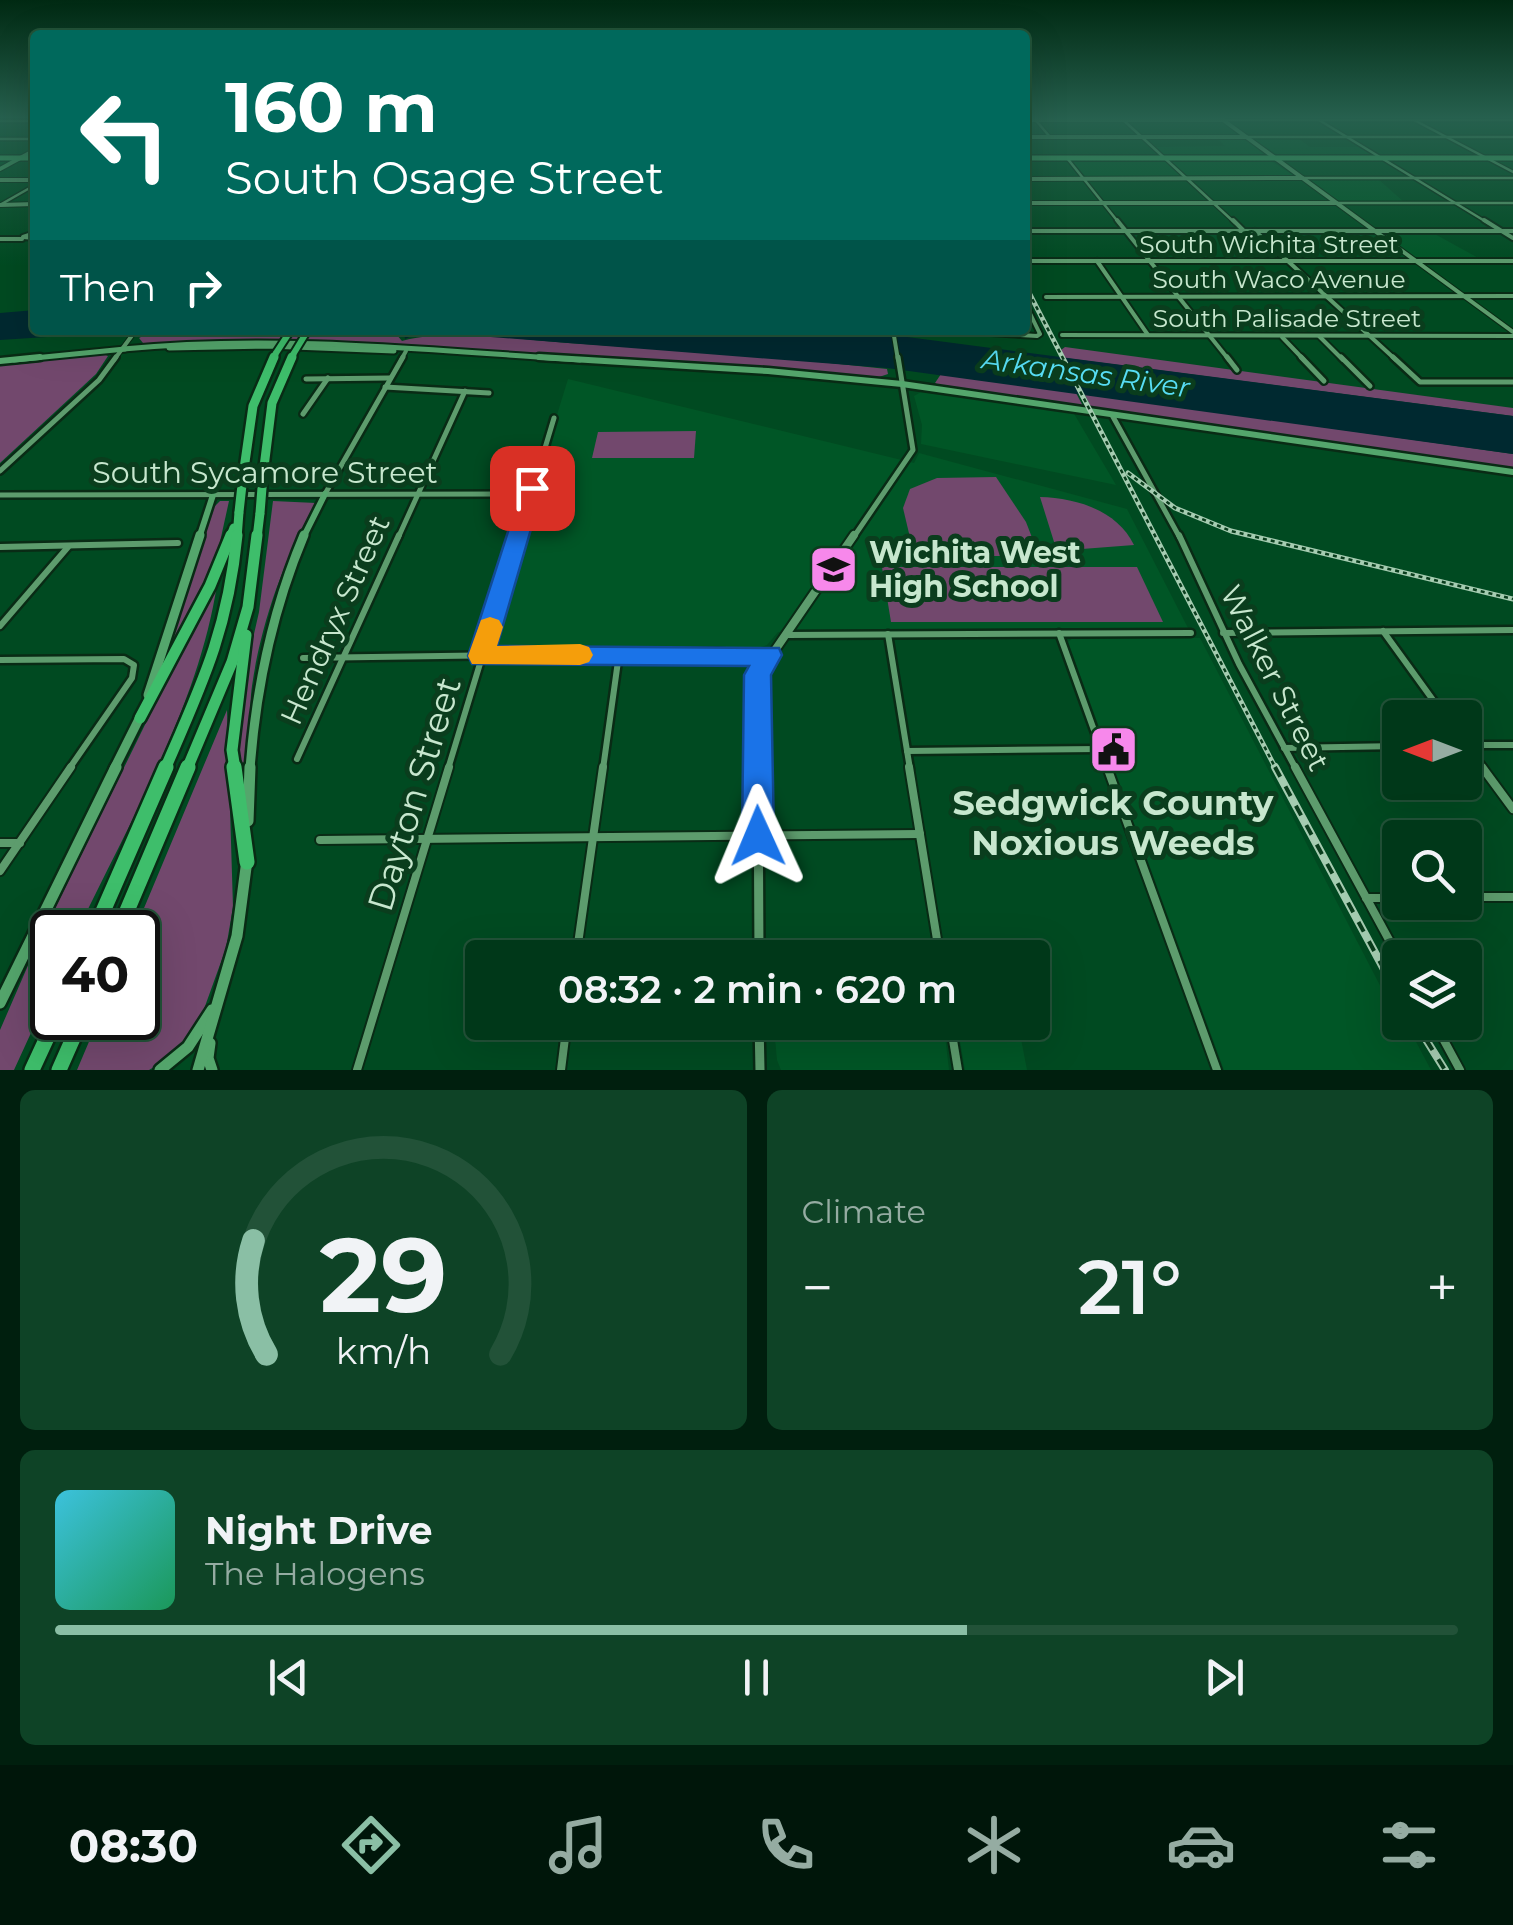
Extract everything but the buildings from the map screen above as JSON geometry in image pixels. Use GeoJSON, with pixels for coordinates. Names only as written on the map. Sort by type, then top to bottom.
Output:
{"type":"FeatureCollection","features":[{"type":"Feature","properties":{"kind":"highway"},"geometry":{"type":"LineString","coordinates":[[104,910],[217,650],[232,590],[253,406],[288,335]]}},
{"type":"Feature","properties":{"kind":"highway"},"geometry":{"type":"LineString","coordinates":[[247,862],[232,750],[272,403],[305,335]]}},
{"type":"Feature","properties":{"kind":"highway"},"geometry":{"type":"LineString","coordinates":[[140,718],[210,586],[239,512]]}},
{"type":"Feature","properties":{"kind":"highway"},"geometry":{"type":"LineString","coordinates":[[127,910],[222,691],[248,607]]}},
{"type":"Feature","properties":{"kind":"highway"},"geometry":{"type":"LineString","coordinates":[[32,1070],[46,1040]]}},
{"type":"Feature","properties":{"kind":"highway"},"geometry":{"type":"LineString","coordinates":[[59,1070],[72,1040]]}},
{"type":"Feature","properties":{"kind":"main road"},"geometry":{"type":"LineString","coordinates":[[0,361],[123,349],[270,346],[402,350],[900,380],[1513,472]]}},
{"type":"Feature","properties":{"kind":"main road"},"geometry":{"type":"LineString","coordinates":[[198,1070],[237,936],[247,862],[249,775],[260,663],[284,580],[324,494]]}},
{"type":"Feature","properties":{"kind":"main road"},"geometry":{"type":"LineString","coordinates":[[0,1004],[140,718],[214,495]]}},
{"type":"Feature","properties":{"kind":"main road"},"geometry":{"type":"LineString","coordinates":[[160,1070],[188,1047],[218,1000]]}},
{"type":"Feature","properties":{"kind":"main road"},"geometry":{"type":"LineString","coordinates":[[212,1070],[208,1058],[218,1000]]}},
{"type":"Feature","properties":{"kind":"street"},"geometry":{"type":"LineString","coordinates":[[1074,167],[1238,370]]}},
{"type":"Feature","properties":{"kind":"street"},"geometry":{"type":"LineString","coordinates":[[1175,167],[1244,230]]}},
{"type":"Feature","properties":{"kind":"street"},"geometry":{"type":"LineString","coordinates":[[1289,167],[1513,334]]}},
{"type":"Feature","properties":{"kind":"street"},"geometry":{"type":"LineString","coordinates":[[1397,167],[1513,238]]}},
{"type":"Feature","properties":{"kind":"street"},"geometry":{"type":"LineString","coordinates":[[1030,179],[1513,175]]}},
{"type":"Feature","properties":{"kind":"street"},"geometry":{"type":"LineString","coordinates":[[0,180],[30,182]]}},
{"type":"Feature","properties":{"kind":"street"},"geometry":{"type":"LineString","coordinates":[[0,205],[30,185]]}},
{"type":"Feature","properties":{"kind":"street"},"geometry":{"type":"LineString","coordinates":[[1030,203],[1513,203]]}},
{"type":"Feature","properties":{"kind":"street"},"geometry":{"type":"LineString","coordinates":[[0,205],[30,204]]}},
{"type":"Feature","properties":{"kind":"street"},"geometry":{"type":"LineString","coordinates":[[1254,230],[1420,382],[1513,382]]}},
{"type":"Feature","properties":{"kind":"street"},"geometry":{"type":"LineString","coordinates":[[1030,231],[1513,231]]}},
{"type":"Feature","properties":{"kind":"street"},"geometry":{"type":"LineString","coordinates":[[0,240],[30,237]]}},
{"type":"Feature","properties":{"kind":"street","name":"South Wichita Street"},"geometry":{"type":"LineString","coordinates":[[1030,261],[1513,261]]}},
{"type":"Feature","properties":{"kind":"street"},"geometry":{"type":"LineString","coordinates":[[1097,261],[1148,336]]}},
{"type":"Feature","properties":{"kind":"street","name":"South Waco Avenue"},"geometry":{"type":"LineString","coordinates":[[1046,296],[1513,296]]}},
{"type":"Feature","properties":{"kind":"street"},"geometry":{"type":"LineString","coordinates":[[1030,313],[1040,334],[1030,334]]}},
{"type":"Feature","properties":{"kind":"street","name":"South Palisade Street"},"geometry":{"type":"LineString","coordinates":[[1062,336],[1513,334]]}},
{"type":"Feature","properties":{"kind":"street"},"geometry":{"type":"LineString","coordinates":[[0,471],[99,380],[132,335]]}},
{"type":"Feature","properties":{"kind":"street"},"geometry":{"type":"LineString","coordinates":[[759,940],[758,675],[913,450],[894,335]]}},
{"type":"Feature","properties":{"kind":"street"},"geometry":{"type":"LineString","coordinates":[[990,335],[1020,335]]}},
{"type":"Feature","properties":{"kind":"street"},"geometry":{"type":"LineString","coordinates":[[1282,336],[1324,381]]}},
{"type":"Feature","properties":{"kind":"street"},"geometry":{"type":"LineString","coordinates":[[1319,336],[1370,386]]}},
{"type":"Feature","properties":{"kind":"street"},"geometry":{"type":"LineString","coordinates":[[324,494],[385,388],[402,350]]}},
{"type":"Feature","properties":{"kind":"street"},"geometry":{"type":"LineString","coordinates":[[304,414],[328,378]]}},
{"type":"Feature","properties":{"kind":"street"},"geometry":{"type":"LineString","coordinates":[[306,379],[390,378]]}},
{"type":"Feature","properties":{"kind":"street"},"geometry":{"type":"LineString","coordinates":[[385,388],[490,393]]}},
{"type":"Feature","properties":{"kind":"street","name":"Hendryx Street"},"geometry":{"type":"LineString","coordinates":[[297,760],[465,391]]}},
{"type":"Feature","properties":{"kind":"street","name":"Walker Street"},"geometry":{"type":"LineString","coordinates":[[1112,414],[1181,539],[1284,748],[1389,940]]}},
{"type":"Feature","properties":{"kind":"street","name":"Dayton Street"},"geometry":{"type":"LineString","coordinates":[[357,1070],[554,418]]}},
{"type":"Feature","properties":{"kind":"street","name":"South Sycamore Street"},"geometry":{"type":"LineString","coordinates":[[0,495],[530,494]]}},
{"type":"Feature","properties":{"kind":"street"},"geometry":{"type":"LineString","coordinates":[[0,548],[178,543]]}},
{"type":"Feature","properties":{"kind":"street"},"geometry":{"type":"LineString","coordinates":[[0,626],[68,547]]}},
{"type":"Feature","properties":{"kind":"street"},"geometry":{"type":"LineString","coordinates":[[1224,632],[1513,630]]}},
{"type":"Feature","properties":{"kind":"street"},"geometry":{"type":"LineString","coordinates":[[1382,631],[1433,700]]}},
{"type":"Feature","properties":{"kind":"street"},"geometry":{"type":"LineString","coordinates":[[1059,633],[1217,1070]]}},
{"type":"Feature","properties":{"kind":"street"},"geometry":{"type":"LineString","coordinates":[[784,635],[1191,633]]}},
{"type":"Feature","properties":{"kind":"street"},"geometry":{"type":"LineString","coordinates":[[888,634],[937,940]]}},
{"type":"Feature","properties":{"kind":"street"},"geometry":{"type":"LineString","coordinates":[[579,940],[618,654]]}},
{"type":"Feature","properties":{"kind":"street"},"geometry":{"type":"LineString","coordinates":[[304,658],[769,655]]}},
{"type":"Feature","properties":{"kind":"street"},"geometry":{"type":"LineString","coordinates":[[0,660],[124,660],[134,665],[132,678],[0,872]]}},
{"type":"Feature","properties":{"kind":"street"},"geometry":{"type":"LineString","coordinates":[[1482,745],[1513,745]]}},
{"type":"Feature","properties":{"kind":"street"},"geometry":{"type":"LineString","coordinates":[[1284,748],[1382,746]]}},
{"type":"Feature","properties":{"kind":"street"},"geometry":{"type":"LineString","coordinates":[[907,751],[1100,749]]}},
{"type":"Feature","properties":{"kind":"street"},"geometry":{"type":"LineString","coordinates":[[1482,768],[1513,810]]}},
{"type":"Feature","properties":{"kind":"street"},"geometry":{"type":"LineString","coordinates":[[320,840],[920,834]]}},
{"type":"Feature","properties":{"kind":"street"},"geometry":{"type":"LineString","coordinates":[[0,843],[20,842]]}},
{"type":"Feature","properties":{"kind":"street"},"geometry":{"type":"LineString","coordinates":[[1482,897],[1513,896]]}},
{"type":"Feature","properties":{"kind":"street"},"geometry":{"type":"LineString","coordinates":[[1366,898],[1382,898]]}},
{"type":"Feature","properties":{"kind":"street"},"geometry":{"type":"LineString","coordinates":[[561,1070],[565,1040]]}},
{"type":"Feature","properties":{"kind":"street"},"geometry":{"type":"LineString","coordinates":[[760,1040],[760,1070]]}},
{"type":"Feature","properties":{"kind":"street"},"geometry":{"type":"LineString","coordinates":[[953,1040],[958,1070]]}},
{"type":"Feature","properties":{"kind":"street"},"geometry":{"type":"LineString","coordinates":[[1444,1040],[1460,1070]]}},
{"type":"Feature","properties":{"kind":"shaded area"},"geometry":{"type":"Polygon","coordinates":[[[1077,167],[1173,167],[1183,177],[1087,178],[1077,167]]]}},
{"type":"Feature","properties":{"kind":"shaded area"},"geometry":{"type":"Polygon","coordinates":[[[1177,167],[1280,167],[1297,178],[1187,177],[1177,167]]]}},
{"type":"Feature","properties":{"kind":"shaded area"},"geometry":{"type":"Polygon","coordinates":[[[1378,179],[1404,202],[1340,202],[1310,180],[1378,179]]]}},
{"type":"Feature","properties":{"kind":"shaded area"},"geometry":{"type":"Polygon","coordinates":[[[1382,233],[1433,233],[1482,260],[1418,259],[1382,233]]]}},
{"type":"Feature","properties":{"kind":"shaded area"},"geometry":{"type":"Polygon","coordinates":[[[397,335],[402,341],[442,335],[484,336],[767,357],[887,369],[888,374],[876,378],[323,341],[143,343],[139,338],[397,335]]]}},
{"type":"Feature","properties":{"kind":"shaded area"},"geometry":{"type":"Polygon","coordinates":[[[1065,347],[1513,408],[1513,416],[1065,358],[1061,350],[1065,347]]]}},
{"type":"Feature","properties":{"kind":"shaded area"},"geometry":{"type":"Polygon","coordinates":[[[101,353],[108,356],[96,374],[0,463],[0,362],[101,353]]]}},
{"type":"Feature","properties":{"kind":"shaded area"},"geometry":{"type":"Polygon","coordinates":[[[941,374],[1075,391],[1084,408],[940,386],[935,383],[941,374]]]}},
{"type":"Feature","properties":{"kind":"shaded area","name":"Wichita West High School"},"geometry":{"type":"Polygon","coordinates":[[[568,379],[914,463],[919,453],[1127,509],[1188,628],[778,632],[767,645],[749,651],[490,653],[486,646],[568,379]]]}},
{"type":"Feature","properties":{"kind":"shaded area"},"geometry":{"type":"Polygon","coordinates":[[[921,392],[1073,412],[1116,485],[921,444],[922,425],[914,396],[921,392]]]}},
{"type":"Feature","properties":{"kind":"shaded area"},"geometry":{"type":"Polygon","coordinates":[[[1084,393],[1513,454],[1513,468],[1092,409],[1084,393]]]}},
{"type":"Feature","properties":{"kind":"shaded area"},"geometry":{"type":"Polygon","coordinates":[[[696,431],[694,458],[592,458],[598,432],[696,431]]]}},
{"type":"Feature","properties":{"kind":"shaded area"},"geometry":{"type":"Polygon","coordinates":[[[996,477],[1026,522],[1036,548],[1027,556],[991,556],[912,546],[903,508],[910,489],[937,478],[996,477]]]}},
{"type":"Feature","properties":{"kind":"shaded area"},"geometry":{"type":"Polygon","coordinates":[[[1040,497],[1094,508],[1117,523],[1134,545],[1082,549],[1055,545],[1040,497]]]}},
{"type":"Feature","properties":{"kind":"shaded area"},"geometry":{"type":"Polygon","coordinates":[[[220,501],[229,501],[216,560],[165,658],[214,507],[220,501]]]}},
{"type":"Feature","properties":{"kind":"shaded area"},"geometry":{"type":"Polygon","coordinates":[[[273,501],[316,503],[284,568],[261,639],[252,686],[247,759],[241,778],[239,731],[246,669],[259,612],[273,501]]]}},
{"type":"Feature","properties":{"kind":"shaded area"},"geometry":{"type":"Polygon","coordinates":[[[882,567],[1137,567],[1163,622],[891,622],[882,567]]]}},
{"type":"Feature","properties":{"kind":"shaded area"},"geometry":{"type":"Polygon","coordinates":[[[217,584],[208,629],[179,718],[88,910],[54,910],[217,584]]]}},
{"type":"Feature","properties":{"kind":"shaded area"},"geometry":{"type":"Polygon","coordinates":[[[1073,638],[1200,638],[1382,989],[1382,1040],[1415,1040],[1431,1070],[1224,1070],[1068,642],[1073,638]]]}},
{"type":"Feature","properties":{"kind":"shaded area"},"geometry":{"type":"Polygon","coordinates":[[[227,710],[233,907],[226,948],[204,1009],[189,1039],[149,1070],[77,1070],[90,1040],[160,1040],[160,910],[143,910],[227,710]]]}},
{"type":"Feature","properties":{"kind":"shaded area"},"geometry":{"type":"Polygon","coordinates":[[[30,961],[30,1035],[14,1070],[0,1070],[0,1030],[30,961]]]}},
{"type":"Feature","properties":{"kind":"shaded area"},"geometry":{"type":"Polygon","coordinates":[[[775,1040],[946,1040],[949,1070],[781,1070],[775,1040]]]}},
{"type":"Feature","properties":{"kind":"shaded area"},"geometry":{"type":"Polygon","coordinates":[[[960,1040],[1021,1040],[1027,1070],[965,1070],[960,1040]]]}},
{"type":"Feature","properties":{"kind":"water"},"geometry":{"type":"Polygon","coordinates":[[[30,310],[30,335],[78,335],[0,340],[0,313],[30,310]]]}},
{"type":"Feature","properties":{"kind":"water","name":"Arkansas River"},"geometry":{"type":"Polygon","coordinates":[[[465,335],[892,335],[1513,416],[1513,454],[887,368],[465,335]]]}},
{"type":"Feature","properties":{"kind":"railway"},"geometry":{"type":"LineString","coordinates":[[1030,295],[1276,769]]}},
{"type":"Feature","properties":{"kind":"railway"},"geometry":{"type":"LineString","coordinates":[[1128,473],[1175,508],[1231,531],[1513,599]]}},
{"type":"Feature","properties":{"kind":"railway"},"geometry":{"type":"LineString","coordinates":[[1275,767],[1382,966]]}},
{"type":"Feature","properties":{"kind":"railway"},"geometry":{"type":"LineString","coordinates":[[1426,1040],[1445,1070]]}},
{"type":"Feature","properties":{"kind":"slow traffic"},"geometry":{"type":"LineString","coordinates":[[490,627],[481,656],[580,655]]}},
{"type":"Feature","properties":{"kind":"place","name":"Wichita West High School"},"geometry":{"type":"Point","coordinates":[834,569]}},
{"type":"Feature","properties":{"kind":"place","name":"Sedgwick County Noxious Weeds"},"geometry":{"type":"Point","coordinates":[1113,750]}},
{"type":"Feature","properties":{"kind":"route"},"geometry":{"type":"LineString","coordinates":[[532,488],[481,656],[718,652],[769,655],[758,675],[758,836]]}}]}
